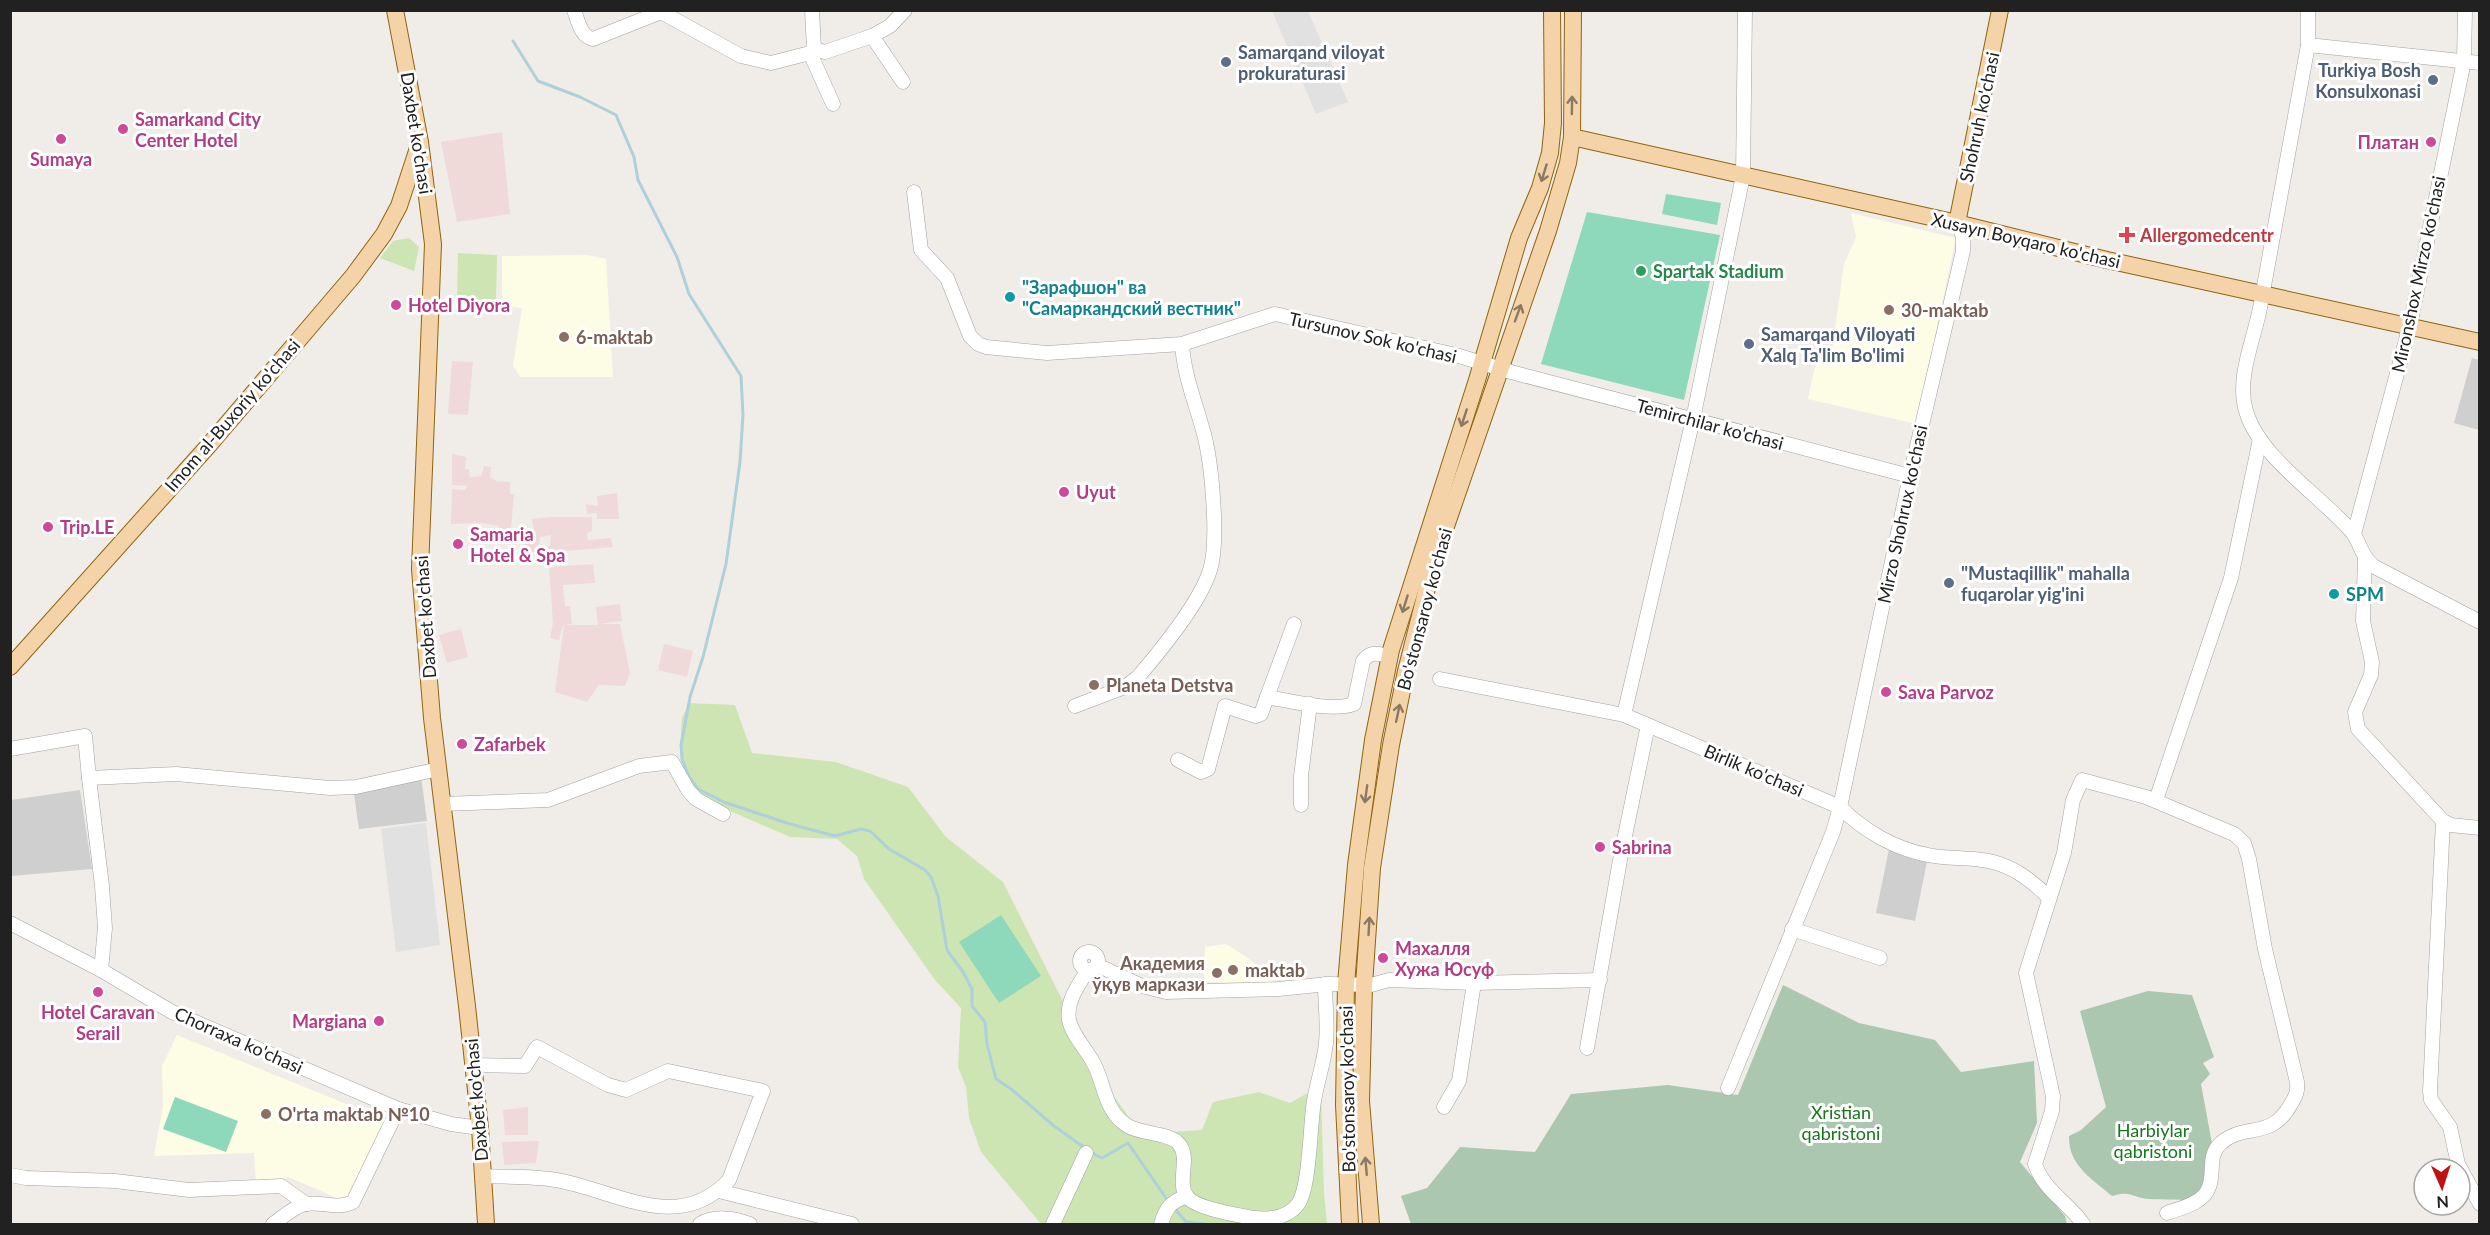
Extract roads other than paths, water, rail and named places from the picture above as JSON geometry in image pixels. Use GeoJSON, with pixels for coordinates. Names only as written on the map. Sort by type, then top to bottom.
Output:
{"type":"FeatureCollection","features":[{"type":"Feature","properties":{"kind":"main road","name":"Daxbet ko'chasi"},"geometry":{"type":"LineString","coordinates":[[394,10],[420,142],[433,252],[420,564],[432,718],[480,1128],[486,1224]]}},
{"type":"Feature","properties":{"kind":"main road","name":"Bo'stonsaroy ko'chasi"},"geometry":{"type":"LineString","coordinates":[[1350,1224],[1344,1105],[1346,984],[1356,865],[1373,740],[1389,656],[1519,238],[1540,188],[1550,153],[1553,123],[1552,10]]}},
{"type":"Feature","properties":{"kind":"main road","name":"Bo'stonsaroy ko'chasi"},"geometry":{"type":"LineString","coordinates":[[1371,1224],[1361,1101],[1364,984],[1372,867],[1391,745],[1406,670],[1434,561],[1505,370],[1568,163],[1572,137],[1573,10]]}},
{"type":"Feature","properties":{"kind":"main road","name":"Shohruh ko'chasi"},"geometry":{"type":"LineString","coordinates":[[1957,223],[2000,10]]}},
{"type":"Feature","properties":{"kind":"main road","name":"Xusayn Boyqaro ko'chasi"},"geometry":{"type":"LineString","coordinates":[[1572,137],[2480,342]]}},
{"type":"Feature","properties":{"kind":"main road","name":"Imom al-Buxoriy ko'chasi"},"geometry":{"type":"LineString","coordinates":[[10,667],[208,445],[352,276],[384,234],[399,206],[420,142]]}},
{"type":"Feature","properties":{"kind":"street"},"geometry":{"type":"LineString","coordinates":[[574,10],[588,38],[593,39],[661,12],[741,56],[771,63],[812,51],[825,52],[872,36],[890,26],[905,10]]}},
{"type":"Feature","properties":{"kind":"street"},"geometry":{"type":"LineString","coordinates":[[812,10],[812,51],[833,104]]}},
{"type":"Feature","properties":{"kind":"street"},"geometry":{"type":"LineString","coordinates":[[1624,715],[1693,419],[1743,176],[1745,10]]}},
{"type":"Feature","properties":{"kind":"street"},"geometry":{"type":"LineString","coordinates":[[2308,10],[2308,45],[2243,393],[2248,417],[2260,439],[2284,467],[2354,534],[2365,558],[2373,566],[2480,622]]}},
{"type":"Feature","properties":{"kind":"street","name":"Mironshox Mirzo ko'chasi"},"geometry":{"type":"LineString","coordinates":[[2354,534],[2410,325],[2464,62],[2465,10]]}},
{"type":"Feature","properties":{"kind":"street"},"geometry":{"type":"LineString","coordinates":[[872,36],[903,82]]}},
{"type":"Feature","properties":{"kind":"street"},"geometry":{"type":"LineString","coordinates":[[2308,45],[2480,63]]}},
{"type":"Feature","properties":{"kind":"street","name":"Tursunov Sok ko'chasi"},"geometry":{"type":"LineString","coordinates":[[914,192],[921,250],[947,278],[970,336],[978,344],[992,348],[1047,352],[1182,344],[1275,315],[1482,362],[1505,370]]}},
{"type":"Feature","properties":{"kind":"street","name":"Mirzo Shohrux ko'chasi"},"geometry":{"type":"LineString","coordinates":[[1728,1088],[1833,832],[1840,807],[1910,476],[1963,251],[1963,236],[1957,223]]}},
{"type":"Feature","properties":{"kind":"street"},"geometry":{"type":"LineString","coordinates":[[1075,706],[1125,687],[1138,677],[1200,593],[1210,570],[1214,554],[1212,465],[1187,377],[1182,344]]}},
{"type":"Feature","properties":{"kind":"street","name":"Temirchilar ko'chasi"},"geometry":{"type":"LineString","coordinates":[[1505,370],[1910,476]]}},
{"type":"Feature","properties":{"kind":"street"},"geometry":{"type":"LineString","coordinates":[[2156,801],[2231,578],[2260,439]]}},
{"type":"Feature","properties":{"kind":"street"},"geometry":{"type":"LineString","coordinates":[[2365,558],[2363,621],[2372,662],[2371,675],[2355,712],[2358,729],[2443,821],[2451,825],[2480,828]]}},
{"type":"Feature","properties":{"kind":"street"},"geometry":{"type":"LineString","coordinates":[[1178,760],[1201,772],[1208,770],[1225,706],[1259,716],[1294,624]]}},
{"type":"Feature","properties":{"kind":"street"},"geometry":{"type":"LineString","coordinates":[[1267,697],[1310,704],[1347,706],[1354,704],[1363,661],[1367,655],[1372,653],[1389,656]]}},
{"type":"Feature","properties":{"kind":"street","name":"Birlik ko'chasi"},"geometry":{"type":"LineString","coordinates":[[1440,679],[1624,715],[1840,807],[1856,822],[1899,847],[1927,855],[1984,860],[1997,864],[2020,873],[2049,898]]}},
{"type":"Feature","properties":{"kind":"street"},"geometry":{"type":"LineString","coordinates":[[1301,805],[1301,776],[1310,704]]}},
{"type":"Feature","properties":{"kind":"street"},"geometry":{"type":"LineString","coordinates":[[1587,1048],[1620,860],[1648,725]]}},
{"type":"Feature","properties":{"kind":"street"},"geometry":{"type":"LineString","coordinates":[[10,749],[85,736],[105,928],[101,970]]}},
{"type":"Feature","properties":{"kind":"street"},"geometry":{"type":"LineString","coordinates":[[443,804],[548,800],[639,766],[672,762],[688,790],[696,799],[723,814]]}},
{"type":"Feature","properties":{"kind":"street"},"geometry":{"type":"LineString","coordinates":[[89,778],[176,774],[330,788],[356,787],[439,769]]}},
{"type":"Feature","properties":{"kind":"street"},"geometry":{"type":"LineString","coordinates":[[2082,1224],[2046,1186],[2035,1164],[2052,1111],[2053,1096],[2026,973],[2064,853],[2073,800],[2082,780],[2156,801],[2234,834],[2244,843],[2265,949],[2298,1091],[2284,1117],[2272,1126],[2222,1142],[2212,1157],[2210,1187],[2205,1194],[2192,1204],[2167,1213]]}},
{"type":"Feature","properties":{"kind":"street"},"geometry":{"type":"LineString","coordinates":[[2443,821],[2430,1091],[2431,1100],[2450,1127],[2458,1164],[2480,1204]]}},
{"type":"Feature","properties":{"kind":"street","name":"Chorraxa ko'chasi"},"geometry":{"type":"LineString","coordinates":[[10,923],[101,970],[172,1012],[398,1109],[451,1124],[480,1128]]}},
{"type":"Feature","properties":{"kind":"street"},"geometry":{"type":"LineString","coordinates":[[1792,929],[1880,958]]}},
{"type":"Feature","properties":{"kind":"street"},"geometry":{"type":"LineString","coordinates":[[1325,984],[1326,1044],[1314,1101],[1303,1194],[1298,1204],[1285,1214],[1260,1219],[1200,1205],[1187,1196],[1184,1188],[1184,1159],[1180,1145],[1175,1140],[1137,1130],[1118,1119],[1104,1094],[1095,1065],[1073,1030],[1070,1021],[1069,1007],[1077,987],[1093,968],[1166,992],[1325,984],[1364,984],[1389,980],[1474,983],[1600,980]]}},
{"type":"Feature","properties":{"kind":"street"},"geometry":{"type":"LineString","coordinates":[[1444,1107],[1459,1081],[1474,983]]}},
{"type":"Feature","properties":{"kind":"street"},"geometry":{"type":"LineString","coordinates":[[472,1065],[525,1066],[537,1047],[608,1085],[626,1090],[668,1071],[763,1091],[729,1180],[716,1193],[704,1200],[675,1207],[655,1208],[556,1180],[482,1176]]}},
{"type":"Feature","properties":{"kind":"street"},"geometry":{"type":"LineString","coordinates":[[10,1176],[115,1181],[189,1190],[281,1186],[306,1204],[345,1206],[353,1202],[398,1109]]}},
{"type":"Feature","properties":{"kind":"street"},"geometry":{"type":"LineString","coordinates":[[1053,1224],[1086,1153]]}},
{"type":"Feature","properties":{"kind":"street"},"geometry":{"type":"LineString","coordinates":[[716,1193],[852,1224]]}},
{"type":"Feature","properties":{"kind":"street"},"geometry":{"type":"LineString","coordinates":[[1161,1224],[1167,1206],[1174,1200],[1187,1196]]}},
{"type":"Feature","properties":{"kind":"street"},"geometry":{"type":"LineString","coordinates":[[273,1224],[306,1204]]}},
{"type":"Feature","properties":{"kind":"street"},"geometry":{"type":"LineString","coordinates":[[700,1224],[711,1220],[731,1219],[750,1224]]}},
{"type":"Feature","properties":{"kind":"waterway"},"geometry":{"type":"LineString","coordinates":[[513,41],[538,81],[580,97],[616,115],[634,157],[638,180],[677,257],[689,294],[741,376],[743,415],[740,462],[726,564],[703,657],[690,697],[681,745],[682,759],[689,777],[698,789],[724,802],[790,824],[835,836],[861,829],[870,831],[889,849],[925,870],[931,877],[938,896],[947,950],[972,989],[972,1006],[985,1022],[987,1044],[996,1079],[1085,1148]]}},
{"type":"Feature","properties":{"kind":"waterway"},"geometry":{"type":"LineString","coordinates":[[1090,1152],[1102,1158],[1128,1143],[1166,1198]]}},
{"type":"Feature","properties":{"kind":"waterway"},"geometry":{"type":"LineString","coordinates":[[1174,1208],[1186,1222],[1204,1224]]}},
{"type":"Feature","properties":{"kind":"place","name":"Samarqand viloyat prokuraturasi"},"geometry":{"type":"Point","coordinates":[1226,62]}},
{"type":"Feature","properties":{"kind":"place","name":"Turkiya Bosh Konsulxonasi"},"geometry":{"type":"Point","coordinates":[2433,80]}},
{"type":"Feature","properties":{"kind":"place","name":"Samarkand City Center Hotel"},"geometry":{"type":"Point","coordinates":[123,129]}},
{"type":"Feature","properties":{"kind":"place","name":"Sumaya"},"geometry":{"type":"Point","coordinates":[61,139]}},
{"type":"Feature","properties":{"kind":"place","name":"Платан"},"geometry":{"type":"Point","coordinates":[2431,142]}},
{"type":"Feature","properties":{"kind":"place","name":"Allergomedcentr"},"geometry":{"type":"Point","coordinates":[2127,235]}},
{"type":"Feature","properties":{"kind":"place","name":"Spartak Stadium"},"geometry":{"type":"Point","coordinates":[1641,271]}},
{"type":"Feature","properties":{"kind":"place","name":"\"Зарафшон\" ва \"Самаркандский вестник\""},"geometry":{"type":"Point","coordinates":[1010,297]}},
{"type":"Feature","properties":{"kind":"place","name":"Hotel Diyora"},"geometry":{"type":"Point","coordinates":[396,305]}},
{"type":"Feature","properties":{"kind":"place","name":"30-maktab"},"geometry":{"type":"Point","coordinates":[1889,310]}},
{"type":"Feature","properties":{"kind":"place","name":"6-maktab"},"geometry":{"type":"Point","coordinates":[564,337]}},
{"type":"Feature","properties":{"kind":"place","name":"Samarqand Viloyati Xalq Ta'lim Bo'limi"},"geometry":{"type":"Point","coordinates":[1749,344]}},
{"type":"Feature","properties":{"kind":"place","name":"Uyut"},"geometry":{"type":"Point","coordinates":[1064,492]}},
{"type":"Feature","properties":{"kind":"place","name":"Trip.LE"},"geometry":{"type":"Point","coordinates":[48,527]}},
{"type":"Feature","properties":{"kind":"place","name":"Samaria Hotel & Spa"},"geometry":{"type":"Point","coordinates":[458,544]}},
{"type":"Feature","properties":{"kind":"place","name":"\"Mustaqillik\" mahalla fuqarolar yig'ini"},"geometry":{"type":"Point","coordinates":[1949,583]}},
{"type":"Feature","properties":{"kind":"place","name":"SPM"},"geometry":{"type":"Point","coordinates":[2334,594]}},
{"type":"Feature","properties":{"kind":"place","name":"Planeta Detstva"},"geometry":{"type":"Point","coordinates":[1094,685]}},
{"type":"Feature","properties":{"kind":"place","name":"Sava Parvoz"},"geometry":{"type":"Point","coordinates":[1886,692]}},
{"type":"Feature","properties":{"kind":"place","name":"Zafarbek"},"geometry":{"type":"Point","coordinates":[462,744]}},
{"type":"Feature","properties":{"kind":"place","name":"Sabrina"},"geometry":{"type":"Point","coordinates":[1600,847]}},
{"type":"Feature","properties":{"kind":"place","name":"Махалля Хужа Юсуф"},"geometry":{"type":"Point","coordinates":[1383,958]}},
{"type":"Feature","properties":{"kind":"place","name":"maktab"},"geometry":{"type":"Point","coordinates":[1233,970]}},
{"type":"Feature","properties":{"kind":"place","name":"Академия ўқув маркази"},"geometry":{"type":"Point","coordinates":[1217,973]}},
{"type":"Feature","properties":{"kind":"place","name":"Hotel Caravan Serail"},"geometry":{"type":"Point","coordinates":[98,992]}},
{"type":"Feature","properties":{"kind":"place","name":"Margiana"},"geometry":{"type":"Point","coordinates":[379,1021]}},
{"type":"Feature","properties":{"kind":"place","name":"O'rta maktab №10"},"geometry":{"type":"Point","coordinates":[266,1114]}},
{"type":"Feature","properties":{"kind":"park label","name":"Xristian qabristoni"},"geometry":{"type":"Point","coordinates":[1841,1122]}},
{"type":"Feature","properties":{"kind":"park label","name":"Harbiylar qabristoni"},"geometry":{"type":"Point","coordinates":[2153,1140]}}]}
